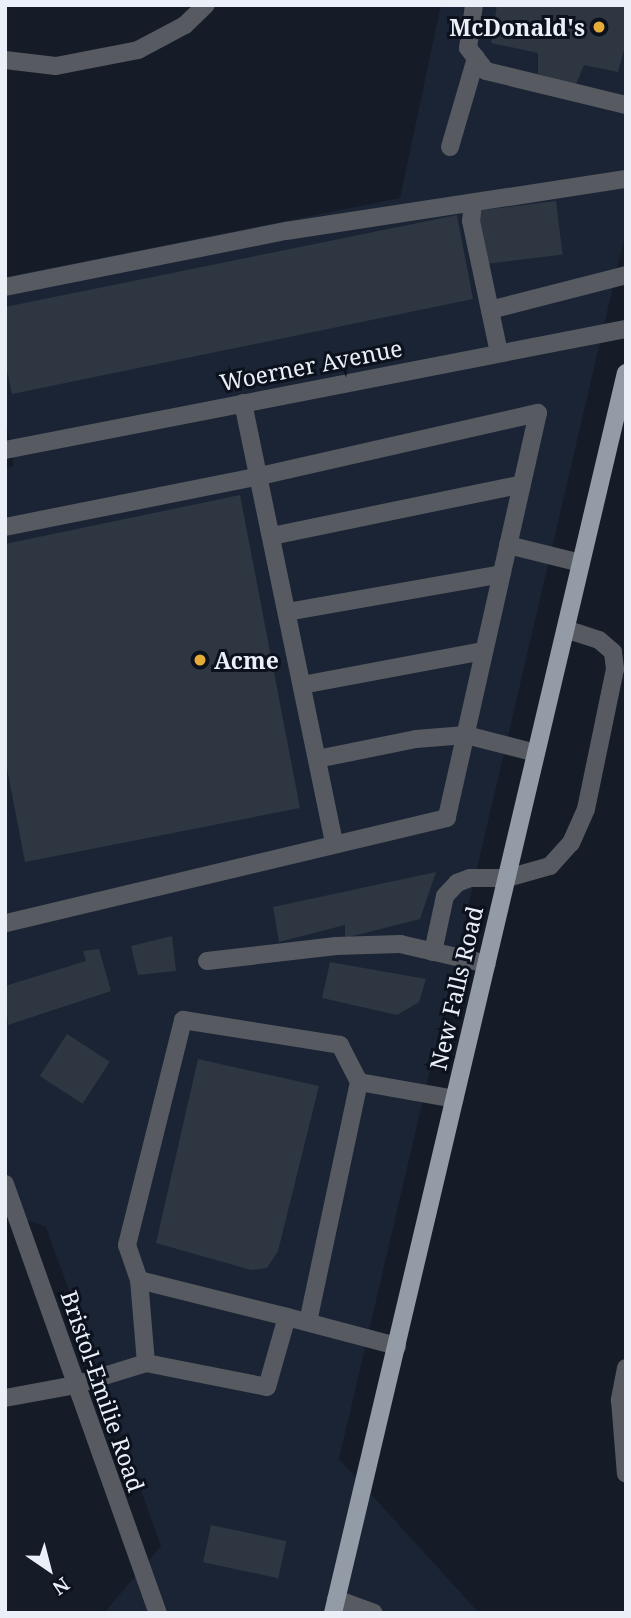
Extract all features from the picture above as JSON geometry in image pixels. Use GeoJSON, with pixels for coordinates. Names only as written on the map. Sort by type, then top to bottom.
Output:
{"type":"FeatureCollection","features":[{"type":"Feature","properties":{"kind":"main road","name":"New Falls Road"},"geometry":{"type":"LineString","coordinates":[[334,1606],[626,373]]}},
{"type":"Feature","properties":{"kind":"street"},"geometry":{"type":"LineString","coordinates":[[5,60],[56,66],[138,50],[186,25],[206,5]]}},
{"type":"Feature","properties":{"kind":"street"},"geometry":{"type":"LineString","coordinates":[[474,5],[468,48],[486,71],[626,105]]}},
{"type":"Feature","properties":{"kind":"street"},"geometry":{"type":"LineString","coordinates":[[450,147],[477,58]]}},
{"type":"Feature","properties":{"kind":"street"},"geometry":{"type":"LineString","coordinates":[[5,287],[286,230],[626,179]]}},
{"type":"Feature","properties":{"kind":"street"},"geometry":{"type":"LineString","coordinates":[[473,203],[471,221],[499,353]]}},
{"type":"Feature","properties":{"kind":"street"},"geometry":{"type":"LineString","coordinates":[[489,310],[626,275]]}},
{"type":"Feature","properties":{"kind":"street","name":"Woerner Avenue"},"geometry":{"type":"LineString","coordinates":[[5,450],[626,329]]}},
{"type":"Feature","properties":{"kind":"street"},"geometry":{"type":"LineString","coordinates":[[243,403],[334,844]]}},
{"type":"Feature","properties":{"kind":"street"},"geometry":{"type":"LineString","coordinates":[[5,527],[260,477],[538,413],[447,818],[5,923]]}},
{"type":"Feature","properties":{"kind":"street"},"geometry":{"type":"LineString","coordinates":[[272,536],[522,484]]}},
{"type":"Feature","properties":{"kind":"street"},"geometry":{"type":"LineString","coordinates":[[508,545],[581,563]]}},
{"type":"Feature","properties":{"kind":"street"},"geometry":{"type":"LineString","coordinates":[[287,612],[502,574]]}},
{"type":"Feature","properties":{"kind":"street"},"geometry":{"type":"LineString","coordinates":[[433,952],[445,896],[457,883],[470,878],[507,878],[551,866],[571,843],[586,809],[615,669],[613,652],[599,640],[566,629]]}},
{"type":"Feature","properties":{"kind":"street"},"geometry":{"type":"LineString","coordinates":[[302,685],[484,651]]}},
{"type":"Feature","properties":{"kind":"street"},"geometry":{"type":"LineString","coordinates":[[317,759],[416,739],[466,735],[536,753]]}},
{"type":"Feature","properties":{"kind":"street"},"geometry":{"type":"LineString","coordinates":[[207,961],[336,946],[400,944],[487,964]]}},
{"type":"Feature","properties":{"kind":"street"},"geometry":{"type":"LineString","coordinates":[[146,1363],[139,1280],[127,1245],[183,1020],[340,1045],[359,1082],[308,1322]]}},
{"type":"Feature","properties":{"kind":"street"},"geometry":{"type":"LineString","coordinates":[[359,1082],[455,1099]]}},
{"type":"Feature","properties":{"kind":"street","name":"Bristol-Emilie Road"},"geometry":{"type":"LineString","coordinates":[[5,1184],[158,1613]]}},
{"type":"Feature","properties":{"kind":"street"},"geometry":{"type":"LineString","coordinates":[[139,1280],[397,1346]]}},
{"type":"Feature","properties":{"kind":"street"},"geometry":{"type":"LineString","coordinates":[[5,1398],[75,1385],[146,1363],[267,1387],[287,1317]]}},
{"type":"Feature","properties":{"kind":"street"},"geometry":{"type":"LineString","coordinates":[[626,1368],[620,1400],[626,1474]]}},
{"type":"Feature","properties":{"kind":"street"},"geometry":{"type":"LineString","coordinates":[[334,1606],[374,1613]]}},
{"type":"Feature","properties":{"kind":"shaded area"},"geometry":{"type":"Polygon","coordinates":[[[441,5],[626,5],[626,231],[339,1459],[479,1613],[104,1613],[161,1546],[46,1227],[5,1212],[5,469],[14,466],[5,417],[5,277],[400,198],[441,5]]]}},
{"type":"Feature","properties":{"kind":"building"},"geometry":{"type":"Polygon","coordinates":[[[497,5],[626,5],[626,43],[618,72],[584,65],[576,84],[538,74],[538,53],[491,43],[497,5]]]}},
{"type":"Feature","properties":{"kind":"building"},"geometry":{"type":"Polygon","coordinates":[[[556,201],[563,255],[483,264],[477,211],[556,201]]]}},
{"type":"Feature","properties":{"kind":"building"},"geometry":{"type":"Polygon","coordinates":[[[457,215],[473,299],[12,394],[5,362],[5,307],[457,215]]]}},
{"type":"Feature","properties":{"kind":"building"},"geometry":{"type":"Polygon","coordinates":[[[240,495],[300,808],[25,862],[5,758],[5,544],[240,495]]]}},
{"type":"Feature","properties":{"kind":"building"},"geometry":{"type":"Polygon","coordinates":[[[436,872],[420,919],[345,938],[345,925],[279,942],[273,907],[436,872]]]}},
{"type":"Feature","properties":{"kind":"building"},"geometry":{"type":"Polygon","coordinates":[[[172,936],[176,971],[138,975],[131,946],[172,936]]]}},
{"type":"Feature","properties":{"kind":"building"},"geometry":{"type":"Polygon","coordinates":[[[99,949],[111,991],[8,1025],[5,986],[86,961],[83,951],[99,949]]]}},
{"type":"Feature","properties":{"kind":"building"},"geometry":{"type":"Polygon","coordinates":[[[330,962],[426,979],[419,1002],[397,1015],[322,998],[330,962]]]}},
{"type":"Feature","properties":{"kind":"building"},"geometry":{"type":"Polygon","coordinates":[[[67,1034],[110,1062],[83,1104],[40,1076],[67,1034]]]}},
{"type":"Feature","properties":{"kind":"building"},"geometry":{"type":"Polygon","coordinates":[[[198,1059],[319,1086],[278,1251],[267,1268],[251,1270],[156,1243],[198,1059]]]}},
{"type":"Feature","properties":{"kind":"building"},"geometry":{"type":"Polygon","coordinates":[[[211,1525],[286,1541],[278,1578],[203,1562],[211,1525]]]}},
{"type":"Feature","properties":{"kind":"place","name":"McDonald's"},"geometry":{"type":"Point","coordinates":[599,27]}},
{"type":"Feature","properties":{"kind":"place","name":"Acme"},"geometry":{"type":"Point","coordinates":[200,660]}}]}
